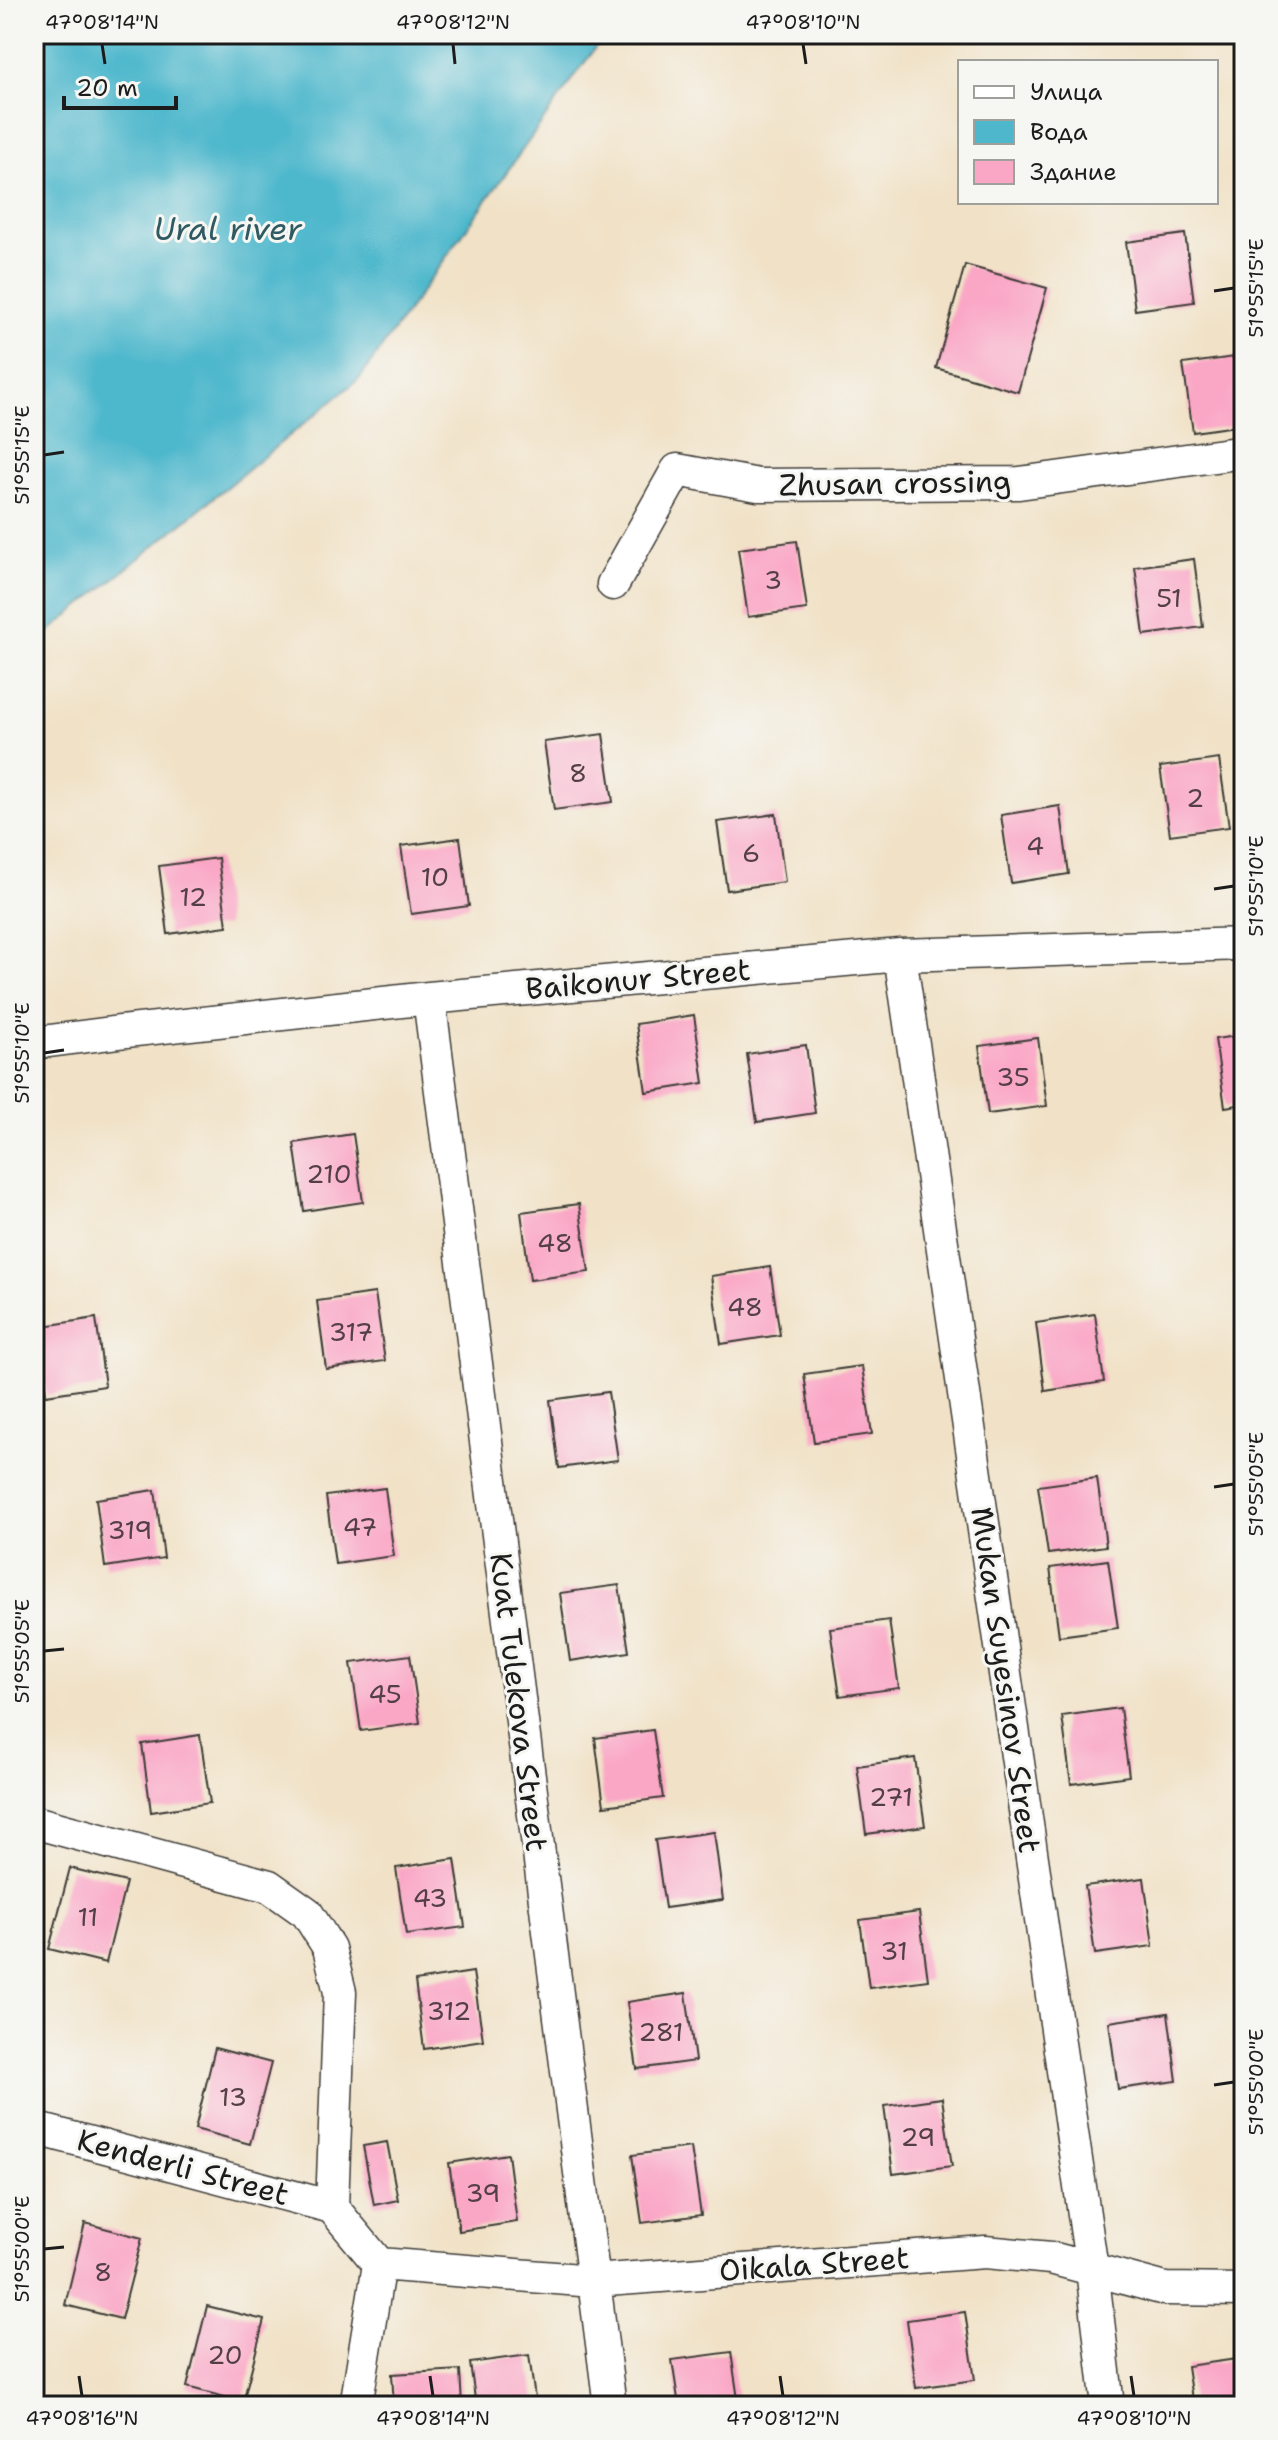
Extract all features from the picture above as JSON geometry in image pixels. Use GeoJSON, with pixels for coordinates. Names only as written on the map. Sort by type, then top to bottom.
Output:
{"type":"FeatureCollection","features":[{"type":"Feature","properties":{"kind":"street","name":"Zhusan crossing"},"geometry":{"type":"LineString","coordinates":[[613,584],[677,470],[758,485],[1019,483],[1244,452]]}},
{"type":"Feature","properties":{"kind":"street","name":"Baikonur Street"},"geometry":{"type":"LineString","coordinates":[[34,1043],[429,998],[900,955],[1244,944]]}},
{"type":"Feature","properties":{"kind":"street","name":"Mukan Suyesinov Street"},"geometry":{"type":"LineString","coordinates":[[900,955],[1092,2269],[1108,2406]]}},
{"type":"Feature","properties":{"kind":"street","name":"Kuat Tulekova Street"},"geometry":{"type":"LineString","coordinates":[[429,998],[610,2406]]}},
{"type":"Feature","properties":{"kind":"street"},"geometry":{"type":"LineString","coordinates":[[34,1822],[269,1886],[307,1913],[329,1948],[340,1992],[332,2207],[379,2264],[356,2406]]}},
{"type":"Feature","properties":{"kind":"street","name":"Kenderli Street"},"geometry":{"type":"LineString","coordinates":[[34,2128],[332,2207]]}},
{"type":"Feature","properties":{"kind":"street","name":"Oikala Street"},"geometry":{"type":"LineString","coordinates":[[379,2264],[593,2281],[985,2252],[1051,2258],[1165,2289],[1244,2290]]}},
{"type":"Feature","properties":{"kind":"water","name":"Ural river"},"geometry":{"type":"Polygon","coordinates":[[[34,34],[605,34],[360,378],[34,644],[34,34]]]}},
{"type":"Feature","properties":{"kind":"building"},"geometry":{"type":"Polygon","coordinates":[[[1185,234],[1194,302],[1135,310],[1126,242],[1185,234]]]}},
{"type":"Feature","properties":{"kind":"building"},"geometry":{"type":"Polygon","coordinates":[[[965,265],[1047,288],[1018,392],[936,368],[965,265]]]}},
{"type":"Feature","properties":{"kind":"building"},"geometry":{"type":"Polygon","coordinates":[[[1242,356],[1244,425],[1193,432],[1183,364],[1242,356]]]}},
{"type":"Feature","properties":{"kind":"building"},"geometry":{"type":"Polygon","coordinates":[[[797,541],[807,609],[748,617],[738,549],[797,541]]]}},
{"type":"Feature","properties":{"kind":"building"},"geometry":{"type":"Polygon","coordinates":[[[1194,559],[1203,627],[1144,635],[1135,567],[1194,559]]]}},
{"type":"Feature","properties":{"kind":"building"},"geometry":{"type":"Polygon","coordinates":[[[603,734],[613,802],[554,810],[544,742],[603,734]]]}},
{"type":"Feature","properties":{"kind":"building"},"geometry":{"type":"Polygon","coordinates":[[[1219,759],[1229,827],[1170,835],[1160,767],[1219,759]]]}},
{"type":"Feature","properties":{"kind":"building"},"geometry":{"type":"Polygon","coordinates":[[[1060,806],[1069,874],[1011,883],[1001,815],[1060,806]]]}},
{"type":"Feature","properties":{"kind":"building"},"geometry":{"type":"Polygon","coordinates":[[[776,814],[785,882],[727,890],[717,822],[776,814]]]}},
{"type":"Feature","properties":{"kind":"building"},"geometry":{"type":"Polygon","coordinates":[[[460,838],[469,906],[411,914],[401,846],[460,838]]]}},
{"type":"Feature","properties":{"kind":"building"},"geometry":{"type":"Polygon","coordinates":[[[218,858],[227,926],[168,934],[159,866],[218,858]]]}},
{"type":"Feature","properties":{"kind":"building"},"geometry":{"type":"Polygon","coordinates":[[[694,1015],[704,1083],[646,1092],[636,1024],[694,1015]]]}},
{"type":"Feature","properties":{"kind":"building"},"geometry":{"type":"Polygon","coordinates":[[[1244,1035],[1244,1104],[1225,1107],[1215,1039],[1244,1035]]]}},
{"type":"Feature","properties":{"kind":"building"},"geometry":{"type":"Polygon","coordinates":[[[1038,1038],[1047,1106],[988,1114],[979,1046],[1038,1038]]]}},
{"type":"Feature","properties":{"kind":"building"},"geometry":{"type":"Polygon","coordinates":[[[806,1045],[815,1113],[757,1122],[747,1054],[806,1045]]]}},
{"type":"Feature","properties":{"kind":"building"},"geometry":{"type":"Polygon","coordinates":[[[353,1134],[363,1202],[304,1211],[294,1143],[353,1134]]]}},
{"type":"Feature","properties":{"kind":"building"},"geometry":{"type":"Polygon","coordinates":[[[579,1204],[589,1272],[530,1280],[521,1212],[579,1204]]]}},
{"type":"Feature","properties":{"kind":"building"},"geometry":{"type":"Polygon","coordinates":[[[770,1267],[780,1335],[721,1344],[711,1276],[770,1267]]]}},
{"type":"Feature","properties":{"kind":"building"},"geometry":{"type":"Polygon","coordinates":[[[375,1293],[385,1361],[326,1369],[317,1301],[375,1293]]]}},
{"type":"Feature","properties":{"kind":"building"},"geometry":{"type":"Polygon","coordinates":[[[1095,1314],[1104,1382],[1045,1391],[1036,1323],[1095,1314]]]}},
{"type":"Feature","properties":{"kind":"building"},"geometry":{"type":"Polygon","coordinates":[[[96,1318],[105,1386],[46,1395],[37,1327],[96,1318]]]}},
{"type":"Feature","properties":{"kind":"building"},"geometry":{"type":"Polygon","coordinates":[[[862,1366],[872,1434],[814,1442],[804,1374],[862,1366]]]}},
{"type":"Feature","properties":{"kind":"building"},"geometry":{"type":"Polygon","coordinates":[[[608,1392],[618,1460],[559,1468],[550,1400],[608,1392]]]}},
{"type":"Feature","properties":{"kind":"building"},"geometry":{"type":"Polygon","coordinates":[[[1097,1478],[1106,1546],[1048,1554],[1038,1486],[1097,1478]]]}},
{"type":"Feature","properties":{"kind":"building"},"geometry":{"type":"Polygon","coordinates":[[[385,1488],[394,1556],[335,1564],[326,1496],[385,1488]]]}},
{"type":"Feature","properties":{"kind":"building"},"geometry":{"type":"Polygon","coordinates":[[[155,1490],[164,1558],[105,1567],[96,1499],[155,1490]]]}},
{"type":"Feature","properties":{"kind":"building"},"geometry":{"type":"Polygon","coordinates":[[[1108,1560],[1118,1628],[1059,1636],[1050,1568],[1108,1560]]]}},
{"type":"Feature","properties":{"kind":"building"},"geometry":{"type":"Polygon","coordinates":[[[619,1585],[629,1652],[570,1661],[560,1593],[619,1585]]]}},
{"type":"Feature","properties":{"kind":"building"},"geometry":{"type":"Polygon","coordinates":[[[889,1620],[899,1688],[840,1696],[830,1628],[889,1620]]]}},
{"type":"Feature","properties":{"kind":"building"},"geometry":{"type":"Polygon","coordinates":[[[410,1655],[420,1723],[361,1731],[351,1663],[410,1655]]]}},
{"type":"Feature","properties":{"kind":"building"},"geometry":{"type":"Polygon","coordinates":[[[1120,1708],[1129,1776],[1071,1784],[1062,1716],[1120,1708]]]}},
{"type":"Feature","properties":{"kind":"building"},"geometry":{"type":"Polygon","coordinates":[[[653,1730],[663,1798],[604,1806],[595,1738],[653,1730]]]}},
{"type":"Feature","properties":{"kind":"building"},"geometry":{"type":"Polygon","coordinates":[[[200,1735],[210,1803],[151,1812],[142,1744],[200,1735]]]}},
{"type":"Feature","properties":{"kind":"building"},"geometry":{"type":"Polygon","coordinates":[[[915,1758],[925,1826],[866,1834],[857,1766],[915,1758]]]}},
{"type":"Feature","properties":{"kind":"building"},"geometry":{"type":"Polygon","coordinates":[[[714,1832],[723,1900],[665,1908],[655,1840],[714,1832]]]}},
{"type":"Feature","properties":{"kind":"building"},"geometry":{"type":"Polygon","coordinates":[[[455,1859],[465,1927],[406,1935],[396,1868],[455,1859]]]}},
{"type":"Feature","properties":{"kind":"building"},"geometry":{"type":"Polygon","coordinates":[[[70,1868],[126,1882],[106,1963],[49,1949],[70,1868]]]}},
{"type":"Feature","properties":{"kind":"building"},"geometry":{"type":"Polygon","coordinates":[[[1144,1878],[1153,1946],[1095,1954],[1085,1886],[1144,1878]]]}},
{"type":"Feature","properties":{"kind":"building"},"geometry":{"type":"Polygon","coordinates":[[[919,1912],[928,1980],[869,1988],[860,1920],[919,1912]]]}},
{"type":"Feature","properties":{"kind":"building"},"geometry":{"type":"Polygon","coordinates":[[[473,1972],[483,2040],[424,2049],[415,1981],[473,1972]]]}},
{"type":"Feature","properties":{"kind":"building"},"geometry":{"type":"Polygon","coordinates":[[[686,1993],[695,2061],[637,2069],[627,2002],[686,1993]]]}},
{"type":"Feature","properties":{"kind":"building"},"geometry":{"type":"Polygon","coordinates":[[[1168,2013],[1177,2081],[1118,2089],[1109,2022],[1168,2013]]]}},
{"type":"Feature","properties":{"kind":"building"},"geometry":{"type":"Polygon","coordinates":[[[215,2048],[271,2063],[250,2144],[195,2129],[215,2048]]]}},
{"type":"Feature","properties":{"kind":"building"},"geometry":{"type":"Polygon","coordinates":[[[942,2098],[952,2166],[893,2174],[884,2106],[942,2098]]]}},
{"type":"Feature","properties":{"kind":"building"},"geometry":{"type":"Polygon","coordinates":[[[387,2142],[398,2200],[374,2205],[363,2146],[387,2142]]]}},
{"type":"Feature","properties":{"kind":"building"},"geometry":{"type":"Polygon","coordinates":[[[691,2147],[701,2215],[642,2223],[632,2155],[691,2147]]]}},
{"type":"Feature","properties":{"kind":"building"},"geometry":{"type":"Polygon","coordinates":[[[508,2154],[517,2222],[459,2231],[449,2163],[508,2154]]]}},
{"type":"Feature","properties":{"kind":"building"},"geometry":{"type":"Polygon","coordinates":[[[85,2223],[142,2238],[121,2319],[65,2305],[85,2223]]]}},
{"type":"Feature","properties":{"kind":"building"},"geometry":{"type":"Polygon","coordinates":[[[207,2306],[264,2320],[243,2402],[187,2387],[207,2306]]]}},
{"type":"Feature","properties":{"kind":"building"},"geometry":{"type":"Polygon","coordinates":[[[965,2312],[975,2380],[916,2388],[907,2320],[965,2312]]]}},
{"type":"Feature","properties":{"kind":"building"},"geometry":{"type":"Polygon","coordinates":[[[731,2352],[739,2406],[679,2406],[672,2360],[731,2352]]]}},
{"type":"Feature","properties":{"kind":"building"},"geometry":{"type":"Polygon","coordinates":[[[529,2355],[536,2406],[476,2406],[470,2363],[529,2355]]]}},
{"type":"Feature","properties":{"kind":"building"},"geometry":{"type":"Polygon","coordinates":[[[1244,2358],[1244,2406],[1193,2406],[1187,2366],[1244,2358]]]}},
{"type":"Feature","properties":{"kind":"building"},"geometry":{"type":"Polygon","coordinates":[[[460,2370],[462,2406],[394,2406],[392,2374],[460,2370]]]}}]}
